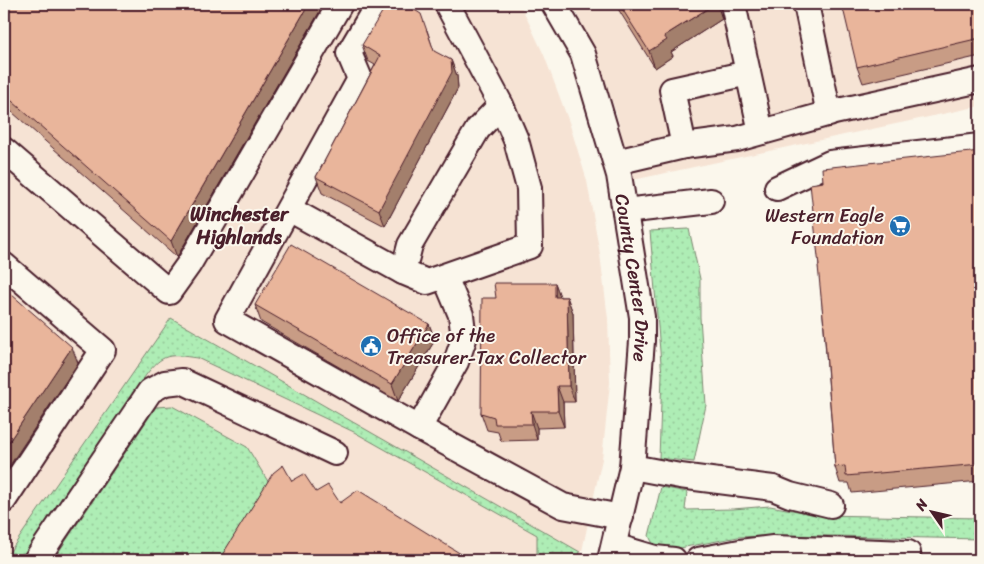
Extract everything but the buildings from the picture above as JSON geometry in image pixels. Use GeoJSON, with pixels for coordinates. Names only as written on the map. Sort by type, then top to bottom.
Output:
{"type":"FeatureCollection","features":[{"type":"Feature","properties":{"kind":"street"},"geometry":{"type":"LineString","coordinates":[[4,150],[169,292],[189,264],[340,4]]}},
{"type":"Feature","properties":{"kind":"street"},"geometry":{"type":"LineString","coordinates":[[378,4],[349,53],[360,79],[227,320],[563,506],[621,517]]}},
{"type":"Feature","properties":{"kind":"street"},"geometry":{"type":"LineString","coordinates":[[289,209],[403,272],[427,282],[446,277],[530,246],[529,188],[516,140],[501,106],[447,4]]}},
{"type":"Feature","properties":{"kind":"street","name":"County Center Drive"},"geometry":{"type":"LineString","coordinates":[[554,4],[583,54],[620,175],[642,317],[642,341],[632,467],[612,553]]}},
{"type":"Feature","properties":{"kind":"street"},"geometry":{"type":"LineString","coordinates":[[733,4],[761,132]]}},
{"type":"Feature","properties":{"kind":"street"},"geometry":{"type":"LineString","coordinates":[[806,4],[829,114]]}},
{"type":"Feature","properties":{"kind":"street"},"geometry":{"type":"LineString","coordinates":[[684,146],[672,90],[748,73]]}},
{"type":"Feature","properties":{"kind":"street"},"geometry":{"type":"LineString","coordinates":[[616,162],[684,146],[736,139],[829,114],[980,80]]}},
{"type":"Feature","properties":{"kind":"street"},"geometry":{"type":"LineString","coordinates":[[403,272],[410,244],[473,137],[478,129],[501,106]]}},
{"type":"Feature","properties":{"kind":"street"},"geometry":{"type":"LineString","coordinates":[[777,188],[830,163],[980,146]]}},
{"type":"Feature","properties":{"kind":"street"},"geometry":{"type":"LineString","coordinates":[[625,212],[710,201]]}},
{"type":"Feature","properties":{"kind":"street"},"geometry":{"type":"LineString","coordinates":[[4,266],[103,350],[4,500]]}},
{"type":"Feature","properties":{"kind":"street"},"geometry":{"type":"LineString","coordinates":[[419,428],[456,362],[464,339],[462,316],[446,277]]}},
{"type":"Feature","properties":{"kind":"street"},"geometry":{"type":"LineString","coordinates":[[36,560],[150,391],[165,383],[182,382],[335,453]]}},
{"type":"Feature","properties":{"kind":"street"},"geometry":{"type":"LineString","coordinates":[[632,467],[688,478],[774,488],[790,495],[831,505]]}},
{"type":"Feature","properties":{"kind":"street"},"geometry":{"type":"LineString","coordinates":[[698,560],[772,548],[908,553]]}},
{"type":"Feature","properties":{"kind":"street"},"geometry":{"type":"LineString","coordinates":[[612,553],[674,560]]}},
{"type":"Feature","properties":{"kind":"shaded area"},"geometry":{"type":"Polygon","coordinates":[[[4,4],[520,4],[544,55],[569,122],[587,181],[600,254],[608,319],[610,383],[602,459],[580,560],[4,560],[4,4]]]}},
{"type":"Feature","properties":{"kind":"shaded area"},"geometry":{"type":"Polygon","coordinates":[[[572,4],[980,4],[980,106],[633,180],[616,112],[587,35],[572,4]]]}},
{"type":"Feature","properties":{"kind":"green space"},"geometry":{"type":"Polygon","coordinates":[[[689,229],[700,279],[700,317],[706,405],[694,462],[659,458],[662,375],[650,231],[689,229]]]}},
{"type":"Feature","properties":{"kind":"green space"},"geometry":{"type":"Polygon","coordinates":[[[171,318],[580,552],[579,560],[540,560],[537,557],[537,535],[354,432],[197,358],[173,356],[157,362],[146,375],[21,560],[4,560],[171,318]]]}},
{"type":"Feature","properties":{"kind":"green space"},"geometry":{"type":"Polygon","coordinates":[[[172,406],[247,447],[275,493],[233,560],[53,560],[156,407],[172,406]]]}},
{"type":"Feature","properties":{"kind":"green space"},"geometry":{"type":"Polygon","coordinates":[[[661,487],[687,492],[685,510],[770,506],[819,515],[980,518],[980,539],[784,535],[738,537],[665,549],[653,544],[649,536],[661,487]]]}},
{"type":"Feature","properties":{"kind":"place","name":"Western Eagle Foundation"},"geometry":{"type":"Point","coordinates":[900,226]}},
{"type":"Feature","properties":{"kind":"place","name":"Office of the Treasurer-Tax Collector"},"geometry":{"type":"Point","coordinates":[371,346]}},
{"type":"Feature","properties":{"kind":"district","name":"Winchester Highlands"},"geometry":{"type":"Point","coordinates":[239,226]}}]}
